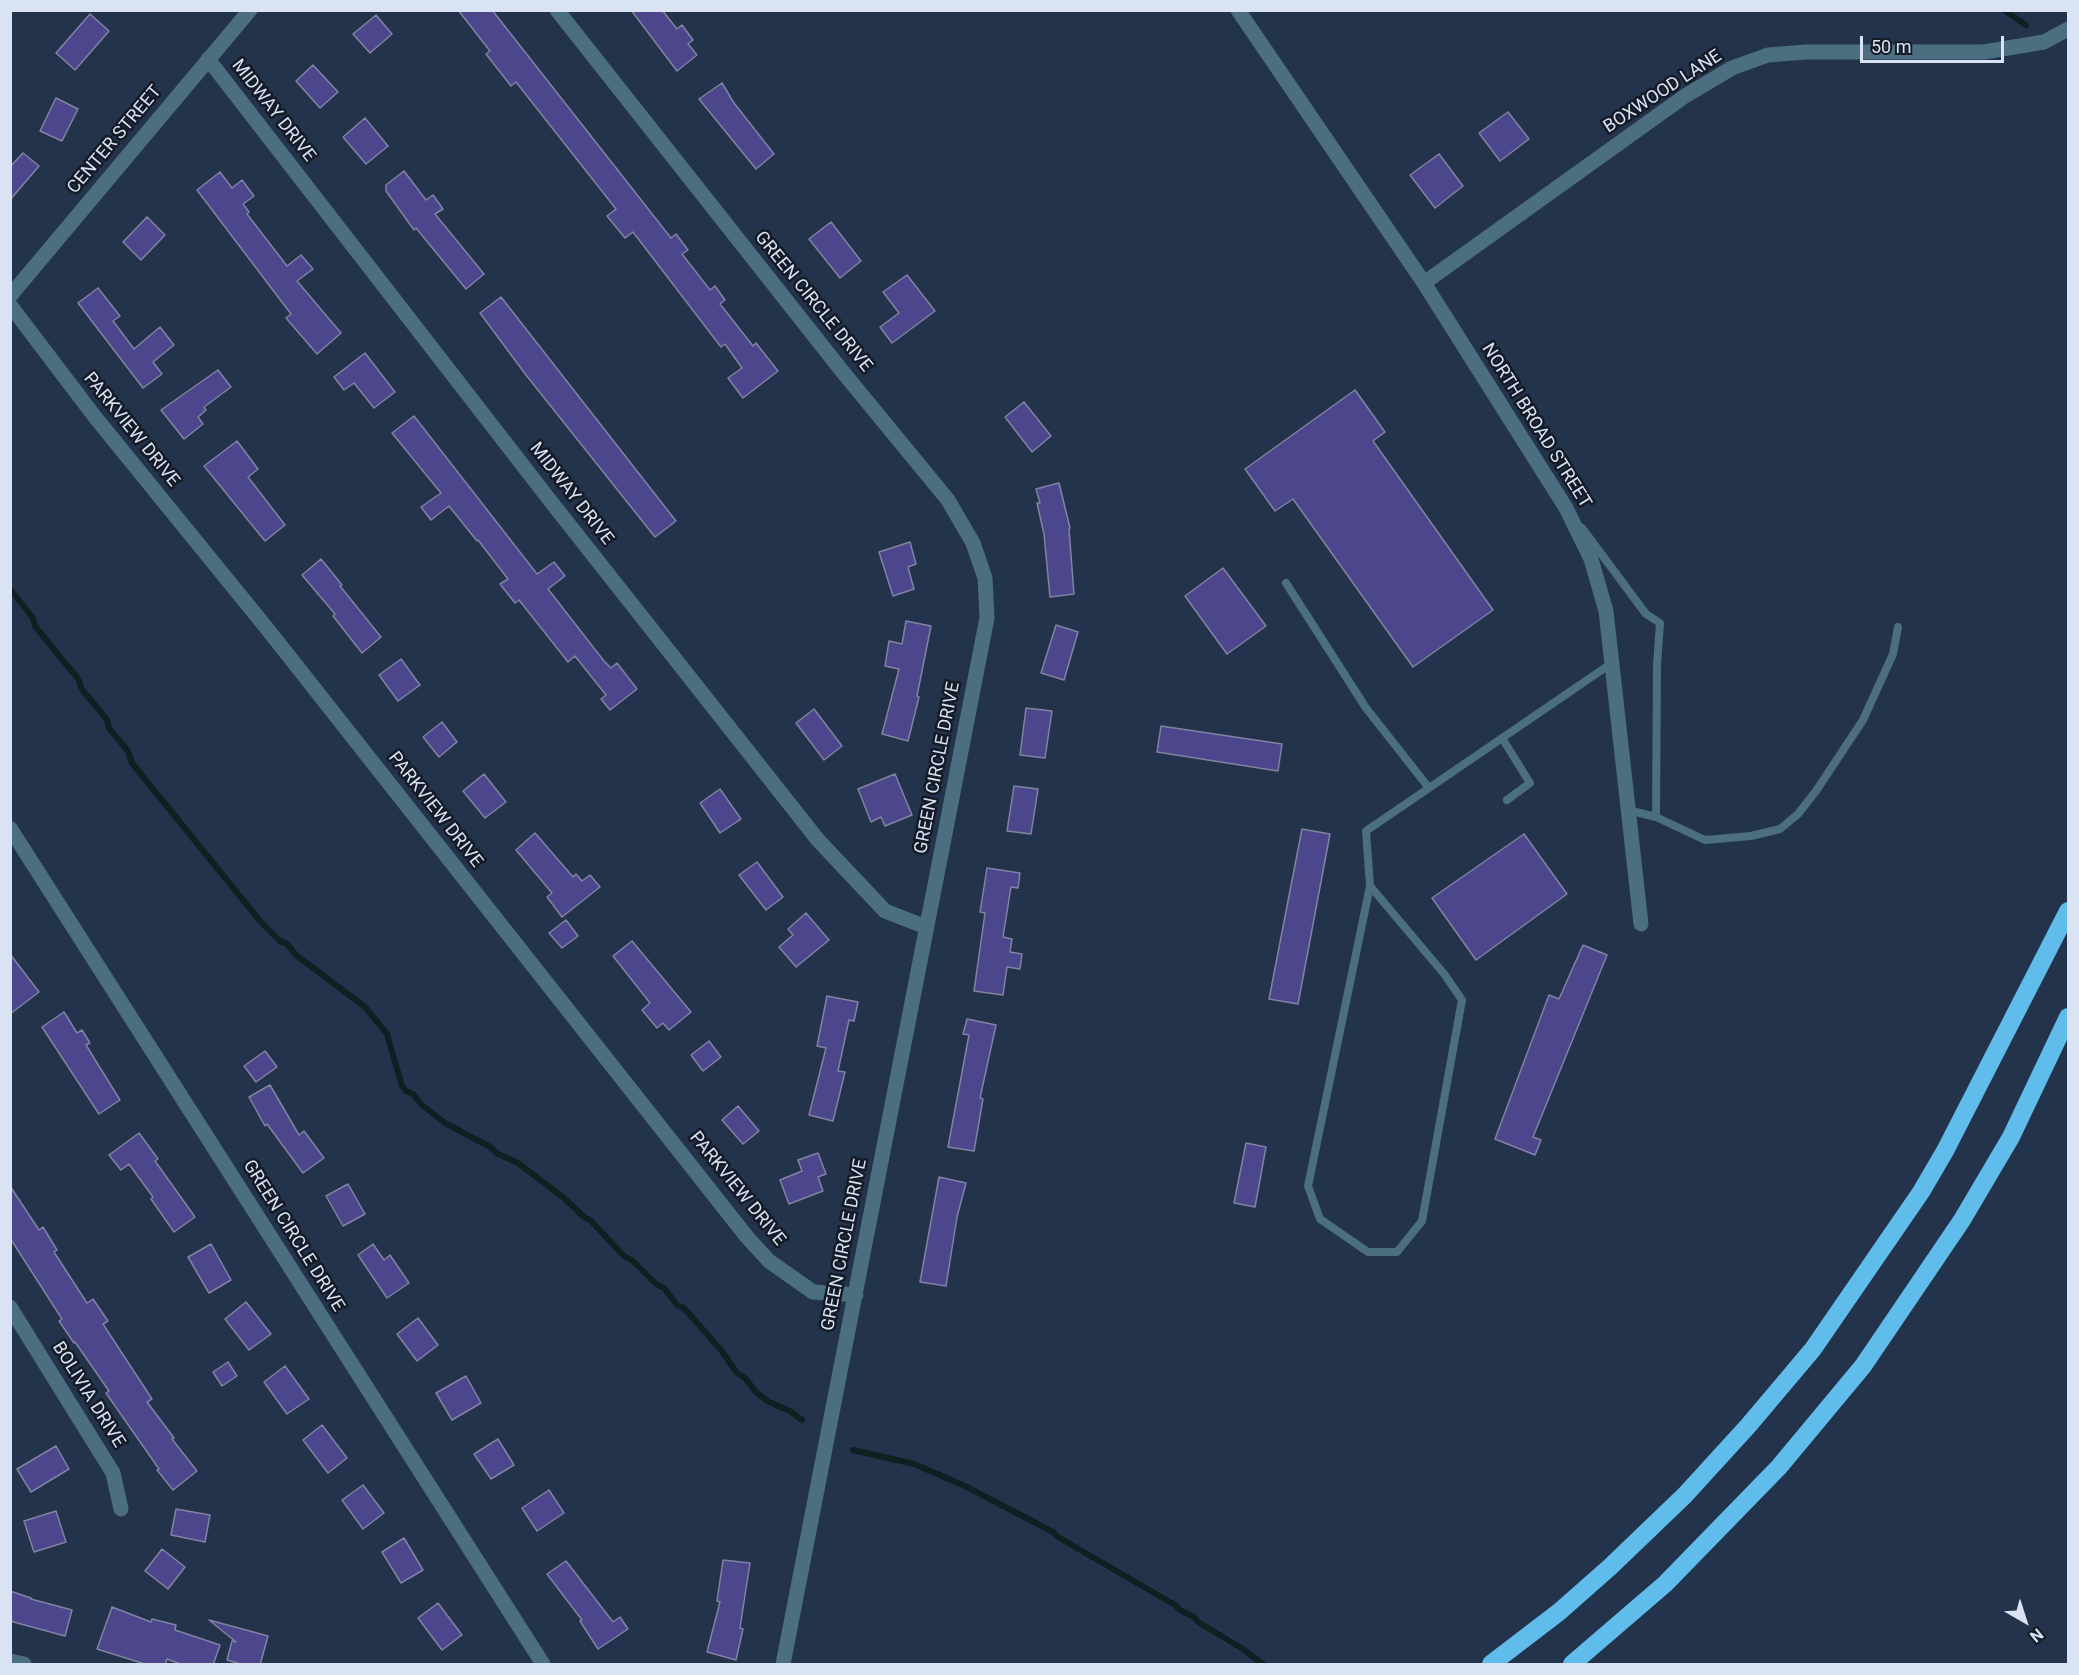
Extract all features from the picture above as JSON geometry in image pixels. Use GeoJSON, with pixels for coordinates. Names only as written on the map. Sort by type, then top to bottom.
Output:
{"type":"FeatureCollection","features":[{"type":"Feature","properties":{"kind":"highway"},"geometry":{"type":"LineString","coordinates":[[1491,1665],[1610,1567],[1685,1495],[1748,1426],[1813,1349],[1921,1192],[1945,1151],[2068,911]]}},
{"type":"Feature","properties":{"kind":"highway"},"geometry":{"type":"LineString","coordinates":[[1572,1665],[1665,1584],[1779,1467],[1863,1366],[1962,1220],[2006,1146],[2068,1017]]}},
{"type":"Feature","properties":{"kind":"street","name":"CENTER STREET"},"geometry":{"type":"LineString","coordinates":[[10,296],[250,10]]}},
{"type":"Feature","properties":{"kind":"street","name":"GREEN CIRCLE DRIVE"},"geometry":{"type":"LineString","coordinates":[[557,10],[842,371],[948,500],[973,543],[985,578],[987,618],[783,1665]]}},
{"type":"Feature","properties":{"kind":"street","name":"NORTH BROAD STREET"},"geometry":{"type":"LineString","coordinates":[[1238,10],[1424,283],[1566,508],[1591,559],[1606,611],[1641,924]]}},
{"type":"Feature","properties":{"kind":"street","name":"BOXWOOD LANE"},"geometry":{"type":"LineString","coordinates":[[1424,283],[1685,96],[1732,68],[1768,55],[1806,52],[1983,52],[2044,42],[2068,29]]}},
{"type":"Feature","properties":{"kind":"street","name":"MIDWAY DRIVE"},"geometry":{"type":"LineString","coordinates":[[208,59],[552,503],[818,840],[885,911],[926,927]]}},
{"type":"Feature","properties":{"kind":"street","name":"PARKVIEW DRIVE"},"geometry":{"type":"LineString","coordinates":[[10,305],[95,417],[269,631],[747,1237],[769,1261],[813,1293],[856,1295]]}},
{"type":"Feature","properties":{"kind":"street","name":"GREEN CIRCLE DRIVE"},"geometry":{"type":"LineString","coordinates":[[10,828],[543,1665]]}},
{"type":"Feature","properties":{"kind":"street","name":"BOLIVIA DRIVE"},"geometry":{"type":"LineString","coordinates":[[10,1307],[113,1473],[121,1509]]}},
{"type":"Feature","properties":{"kind":"street"},"geometry":{"type":"LineString","coordinates":[[10,1661],[24,1665]]}},
{"type":"Feature","properties":{"kind":"lane"},"geometry":{"type":"LineString","coordinates":[[1566,508],[1646,614],[1660,623],[1657,665],[1656,817]]}},
{"type":"Feature","properties":{"kind":"lane"},"geometry":{"type":"LineString","coordinates":[[1286,583],[1366,708],[1429,788]]}},
{"type":"Feature","properties":{"kind":"lane"},"geometry":{"type":"LineString","coordinates":[[1628,810],[1656,817],[1705,840],[1751,836],[1780,829],[1798,814],[1863,720],[1893,654],[1898,627]]}},
{"type":"Feature","properties":{"kind":"lane"},"geometry":{"type":"LineString","coordinates":[[1370,886],[1445,975],[1462,1000],[1422,1221],[1397,1252],[1368,1251],[1320,1219],[1308,1186],[1370,886],[1366,831],[1612,663]]}},
{"type":"Feature","properties":{"kind":"lane"},"geometry":{"type":"LineString","coordinates":[[1502,738],[1530,783],[1507,800]]}},
{"type":"Feature","properties":{"kind":"building"},"geometry":{"type":"Polygon","coordinates":[[[458,10],[492,10],[671,238],[676,234],[688,250],[682,254],[710,290],[715,286],[725,300],[720,304],[753,346],[756,343],[778,371],[743,398],[728,378],[742,368],[725,344],[721,347],[633,232],[625,238],[607,216],[616,209],[516,82],[511,86],[486,54],[490,51],[458,10]]]}},
{"type":"Feature","properties":{"kind":"building"},"geometry":{"type":"Polygon","coordinates":[[[631,10],[662,10],[677,29],[682,25],[693,40],[688,44],[697,55],[677,71],[631,10]]]}},
{"type":"Feature","properties":{"kind":"building"},"geometry":{"type":"Polygon","coordinates":[[[90,14],[109,31],[75,70],[56,53],[90,14]]]}},
{"type":"Feature","properties":{"kind":"building"},"geometry":{"type":"Polygon","coordinates":[[[376,15],[392,34],[370,53],[353,34],[376,15]]]}},
{"type":"Feature","properties":{"kind":"building"},"geometry":{"type":"Polygon","coordinates":[[[313,65],[338,92],[320,108],[296,81],[313,65]]]}},
{"type":"Feature","properties":{"kind":"building"},"geometry":{"type":"Polygon","coordinates":[[[722,83],[734,103],[774,154],[756,169],[699,99],[722,83]]]}},
{"type":"Feature","properties":{"kind":"building"},"geometry":{"type":"Polygon","coordinates":[[[56,98],[78,109],[62,141],[40,131],[56,98]]]}},
{"type":"Feature","properties":{"kind":"building"},"geometry":{"type":"Polygon","coordinates":[[[1508,112],[1529,139],[1500,161],[1479,133],[1508,112]]]}},
{"type":"Feature","properties":{"kind":"building"},"geometry":{"type":"Polygon","coordinates":[[[365,118],[388,146],[366,164],[343,137],[365,118]]]}},
{"type":"Feature","properties":{"kind":"building"},"geometry":{"type":"Polygon","coordinates":[[[23,153],[39,166],[10,200],[10,167],[23,153]]]}},
{"type":"Feature","properties":{"kind":"building"},"geometry":{"type":"Polygon","coordinates":[[[1439,154],[1463,186],[1435,208],[1410,175],[1439,154]]]}},
{"type":"Feature","properties":{"kind":"building"},"geometry":{"type":"Polygon","coordinates":[[[404,171],[426,200],[433,195],[443,209],[435,214],[484,274],[466,289],[416,228],[414,230],[386,191],[386,185],[404,171]]]}},
{"type":"Feature","properties":{"kind":"building"},"geometry":{"type":"Polygon","coordinates":[[[220,172],[232,188],[242,180],[254,196],[243,204],[249,212],[247,214],[287,266],[301,255],[313,269],[297,281],[341,333],[317,354],[286,318],[291,314],[197,190],[220,172]]]}},
{"type":"Feature","properties":{"kind":"building"},"geometry":{"type":"Polygon","coordinates":[[[147,217],[165,235],[141,260],[123,242],[147,217]]]}},
{"type":"Feature","properties":{"kind":"building"},"geometry":{"type":"Polygon","coordinates":[[[831,222],[861,261],[840,278],[809,239],[831,222]]]}},
{"type":"Feature","properties":{"kind":"building"},"geometry":{"type":"Polygon","coordinates":[[[907,275],[935,311],[892,343],[880,327],[899,313],[883,292],[907,275]]]}},
{"type":"Feature","properties":{"kind":"building"},"geometry":{"type":"Polygon","coordinates":[[[98,288],[120,316],[113,321],[134,349],[160,327],[174,345],[153,362],[162,374],[143,388],[78,303],[98,288]]]}},
{"type":"Feature","properties":{"kind":"building"},"geometry":{"type":"Polygon","coordinates":[[[501,297],[676,521],[655,537],[526,375],[480,313],[501,297]]]}},
{"type":"Feature","properties":{"kind":"building"},"geometry":{"type":"Polygon","coordinates":[[[365,353],[395,392],[374,408],[354,383],[344,390],[334,377],[365,353]]]}},
{"type":"Feature","properties":{"kind":"building"},"geometry":{"type":"Polygon","coordinates":[[[218,370],[231,387],[204,407],[206,410],[198,417],[203,424],[184,439],[161,410],[218,370]]]}},
{"type":"Feature","properties":{"kind":"building"},"geometry":{"type":"Polygon","coordinates":[[[1355,390],[1385,432],[1373,441],[1493,610],[1413,667],[1293,499],[1275,511],[1245,469],[1355,390]]]}},
{"type":"Feature","properties":{"kind":"building"},"geometry":{"type":"Polygon","coordinates":[[[1024,402],[1051,436],[1032,452],[1005,417],[1024,402]]]}},
{"type":"Feature","properties":{"kind":"building"},"geometry":{"type":"Polygon","coordinates":[[[414,416],[537,574],[554,562],[565,576],[548,589],[604,661],[611,668],[617,663],[637,689],[610,710],[601,699],[606,695],[575,656],[568,662],[519,600],[515,603],[500,584],[508,579],[449,506],[431,520],[421,507],[441,493],[392,433],[414,416]]]}},
{"type":"Feature","properties":{"kind":"building"},"geometry":{"type":"Polygon","coordinates":[[[237,441],[258,469],[248,477],[285,525],[265,541],[204,466],[237,441]]]}},
{"type":"Feature","properties":{"kind":"building"},"geometry":{"type":"Polygon","coordinates":[[[1059,483],[1070,528],[1074,594],[1050,597],[1044,534],[1037,503],[1040,503],[1036,489],[1059,483]]]}},
{"type":"Feature","properties":{"kind":"building"},"geometry":{"type":"Polygon","coordinates":[[[910,542],[916,564],[908,567],[914,589],[893,596],[879,552],[910,542]]]}},
{"type":"Feature","properties":{"kind":"building"},"geometry":{"type":"Polygon","coordinates":[[[321,559],[381,637],[362,653],[333,616],[335,614],[302,575],[321,559]]]}},
{"type":"Feature","properties":{"kind":"building"},"geometry":{"type":"Polygon","coordinates":[[[1223,568],[1266,626],[1227,654],[1185,596],[1223,568]]]}},
{"type":"Feature","properties":{"kind":"building"},"geometry":{"type":"Polygon","coordinates":[[[906,621],[931,626],[917,696],[919,697],[908,741],[882,734],[899,669],[885,666],[889,641],[902,644],[906,621]]]}},
{"type":"Feature","properties":{"kind":"building"},"geometry":{"type":"Polygon","coordinates":[[[1056,625],[1078,632],[1064,680],[1041,673],[1056,625]]]}},
{"type":"Feature","properties":{"kind":"building"},"geometry":{"type":"Polygon","coordinates":[[[401,659],[420,685],[398,701],[379,675],[401,659]]]}},
{"type":"Feature","properties":{"kind":"building"},"geometry":{"type":"Polygon","coordinates":[[[1026,708],[1052,711],[1045,758],[1020,755],[1026,708]]]}},
{"type":"Feature","properties":{"kind":"building"},"geometry":{"type":"Polygon","coordinates":[[[814,709],[842,746],[824,760],[796,723],[814,709]]]}},
{"type":"Feature","properties":{"kind":"building"},"geometry":{"type":"Polygon","coordinates":[[[442,722],[457,742],[439,757],[423,737],[442,722]]]}},
{"type":"Feature","properties":{"kind":"building"},"geometry":{"type":"Polygon","coordinates":[[[1161,726],[1282,744],[1278,771],[1157,752],[1161,726]]]}},
{"type":"Feature","properties":{"kind":"building"},"geometry":{"type":"Polygon","coordinates":[[[484,774],[506,802],[485,818],[463,791],[484,774]]]}},
{"type":"Feature","properties":{"kind":"building"},"geometry":{"type":"Polygon","coordinates":[[[895,774],[912,815],[885,826],[881,817],[871,822],[858,789],[895,774]]]}},
{"type":"Feature","properties":{"kind":"building"},"geometry":{"type":"Polygon","coordinates":[[[1014,786],[1038,789],[1031,834],[1007,831],[1014,786]]]}},
{"type":"Feature","properties":{"kind":"building"},"geometry":{"type":"Polygon","coordinates":[[[720,789],[741,819],[720,833],[700,803],[720,789]]]}},
{"type":"Feature","properties":{"kind":"building"},"geometry":{"type":"Polygon","coordinates":[[[1302,829],[1330,834],[1298,1004],[1269,999],[1302,829]]]}},
{"type":"Feature","properties":{"kind":"building"},"geometry":{"type":"Polygon","coordinates":[[[535,833],[573,877],[576,874],[582,881],[590,875],[600,887],[562,917],[547,897],[552,893],[516,850],[535,833]]]}},
{"type":"Feature","properties":{"kind":"building"},"geometry":{"type":"Polygon","coordinates":[[[1524,834],[1567,894],[1476,960],[1432,898],[1524,834]]]}},
{"type":"Feature","properties":{"kind":"building"},"geometry":{"type":"Polygon","coordinates":[[[757,862],[783,897],[766,910],[739,875],[757,862]]]}},
{"type":"Feature","properties":{"kind":"building"},"geometry":{"type":"Polygon","coordinates":[[[987,868],[1020,873],[1018,888],[1011,887],[1003,937],[1012,939],[1010,952],[1022,954],[1020,969],[1007,967],[1003,995],[974,991],[985,913],[980,912],[987,868]]]}},
{"type":"Feature","properties":{"kind":"building"},"geometry":{"type":"Polygon","coordinates":[[[806,913],[829,940],[796,967],[779,947],[793,935],[788,929],[806,913]]]}},
{"type":"Feature","properties":{"kind":"building"},"geometry":{"type":"Polygon","coordinates":[[[566,920],[578,936],[562,948],[549,933],[566,920]]]}},
{"type":"Feature","properties":{"kind":"building"},"geometry":{"type":"Polygon","coordinates":[[[632,941],[691,1012],[669,1030],[663,1023],[657,1028],[642,1010],[650,1003],[613,956],[632,941]]]}},
{"type":"Feature","properties":{"kind":"building"},"geometry":{"type":"Polygon","coordinates":[[[1583,945],[1607,955],[1533,1137],[1541,1140],[1535,1155],[1495,1139],[1549,995],[1559,999],[1583,945]]]}},
{"type":"Feature","properties":{"kind":"building"},"geometry":{"type":"Polygon","coordinates":[[[10,954],[39,992],[10,1014],[10,954]]]}},
{"type":"Feature","properties":{"kind":"building"},"geometry":{"type":"Polygon","coordinates":[[[827,996],[858,1002],[854,1021],[849,1020],[838,1071],[845,1072],[833,1121],[809,1115],[826,1048],[817,1046],[827,996]]]}},
{"type":"Feature","properties":{"kind":"building"},"geometry":{"type":"Polygon","coordinates":[[[64,1012],[77,1033],[82,1030],[90,1043],[86,1045],[120,1100],[99,1114],[42,1027],[64,1012]]]}},
{"type":"Feature","properties":{"kind":"building"},"geometry":{"type":"Polygon","coordinates":[[[967,1019],[996,1025],[980,1098],[983,1099],[974,1151],[948,1147],[969,1035],[963,1034],[967,1019]]]}},
{"type":"Feature","properties":{"kind":"building"},"geometry":{"type":"Polygon","coordinates":[[[709,1041],[721,1057],[703,1071],[691,1055],[709,1041]]]}},
{"type":"Feature","properties":{"kind":"building"},"geometry":{"type":"Polygon","coordinates":[[[265,1051],[277,1067],[256,1082],[244,1066],[265,1051]]]}},
{"type":"Feature","properties":{"kind":"building"},"geometry":{"type":"Polygon","coordinates":[[[270,1085],[299,1135],[304,1131],[324,1158],[303,1173],[267,1124],[265,1126],[249,1097],[270,1085]]]}},
{"type":"Feature","properties":{"kind":"building"},"geometry":{"type":"Polygon","coordinates":[[[738,1106],[759,1131],[743,1144],[722,1120],[738,1106]]]}},
{"type":"Feature","properties":{"kind":"building"},"geometry":{"type":"Polygon","coordinates":[[[139,1133],[158,1159],[155,1161],[195,1217],[174,1232],[151,1199],[153,1197],[129,1164],[121,1170],[109,1155],[139,1133]]]}},
{"type":"Feature","properties":{"kind":"building"},"geometry":{"type":"Polygon","coordinates":[[[1246,1143],[1266,1147],[1255,1207],[1234,1203],[1246,1143]]]}},
{"type":"Feature","properties":{"kind":"building"},"geometry":{"type":"Polygon","coordinates":[[[818,1153],[826,1174],[818,1177],[823,1191],[789,1204],[780,1180],[802,1171],[798,1160],[818,1153]]]}},
{"type":"Feature","properties":{"kind":"building"},"geometry":{"type":"Polygon","coordinates":[[[939,1177],[966,1183],[957,1217],[946,1286],[920,1282],[939,1177]]]}},
{"type":"Feature","properties":{"kind":"building"},"geometry":{"type":"Polygon","coordinates":[[[348,1184],[365,1214],[343,1226],[326,1196],[348,1184]]]}},
{"type":"Feature","properties":{"kind":"building"},"geometry":{"type":"Polygon","coordinates":[[[10,1186],[39,1230],[43,1227],[57,1250],[54,1252],[87,1303],[93,1299],[108,1321],[103,1324],[152,1399],[147,1402],[197,1471],[173,1490],[106,1393],[109,1391],[59,1321],[62,1319],[10,1238],[10,1186]]]}},
{"type":"Feature","properties":{"kind":"building"},"geometry":{"type":"Polygon","coordinates":[[[211,1244],[231,1280],[209,1293],[188,1257],[211,1244]]]}},
{"type":"Feature","properties":{"kind":"building"},"geometry":{"type":"Polygon","coordinates":[[[373,1244],[384,1260],[390,1255],[409,1283],[387,1298],[358,1255],[373,1244]]]}},
{"type":"Feature","properties":{"kind":"building"},"geometry":{"type":"Polygon","coordinates":[[[246,1302],[271,1334],[249,1350],[225,1319],[246,1302]]]}},
{"type":"Feature","properties":{"kind":"building"},"geometry":{"type":"Polygon","coordinates":[[[418,1318],[438,1345],[417,1361],[397,1334],[418,1318]]]}},
{"type":"Feature","properties":{"kind":"building"},"geometry":{"type":"Polygon","coordinates":[[[228,1362],[237,1376],[222,1386],[213,1372],[228,1362]]]}},
{"type":"Feature","properties":{"kind":"building"},"geometry":{"type":"Polygon","coordinates":[[[285,1366],[309,1399],[287,1414],[264,1382],[285,1366]]]}},
{"type":"Feature","properties":{"kind":"building"},"geometry":{"type":"Polygon","coordinates":[[[466,1376],[481,1403],[452,1420],[436,1393],[466,1376]]]}},
{"type":"Feature","properties":{"kind":"building"},"geometry":{"type":"Polygon","coordinates":[[[322,1425],[347,1458],[328,1473],[303,1440],[322,1425]]]}},
{"type":"Feature","properties":{"kind":"building"},"geometry":{"type":"Polygon","coordinates":[[[498,1439],[514,1465],[491,1479],[474,1454],[498,1439]]]}},
{"type":"Feature","properties":{"kind":"building"},"geometry":{"type":"Polygon","coordinates":[[[56,1446],[69,1469],[31,1492],[17,1469],[56,1446]]]}},
{"type":"Feature","properties":{"kind":"building"},"geometry":{"type":"Polygon","coordinates":[[[363,1485],[384,1513],[363,1529],[342,1500],[363,1485]]]}},
{"type":"Feature","properties":{"kind":"building"},"geometry":{"type":"Polygon","coordinates":[[[549,1490],[564,1513],[537,1531],[522,1508],[549,1490]]]}},
{"type":"Feature","properties":{"kind":"building"},"geometry":{"type":"Polygon","coordinates":[[[176,1509],[210,1515],[205,1542],[171,1535],[176,1509]]]}},
{"type":"Feature","properties":{"kind":"building"},"geometry":{"type":"Polygon","coordinates":[[[56,1511],[66,1542],[34,1552],[24,1521],[56,1511]]]}},
{"type":"Feature","properties":{"kind":"building"},"geometry":{"type":"Polygon","coordinates":[[[404,1538],[423,1570],[401,1583],[382,1552],[404,1538]]]}},
{"type":"Feature","properties":{"kind":"building"},"geometry":{"type":"Polygon","coordinates":[[[162,1549],[185,1567],[168,1589],[145,1571],[162,1549]]]}},
{"type":"Feature","properties":{"kind":"building"},"geometry":{"type":"Polygon","coordinates":[[[723,1560],[750,1563],[740,1628],[743,1629],[736,1660],[707,1652],[720,1602],[717,1601],[723,1560]]]}},
{"type":"Feature","properties":{"kind":"building"},"geometry":{"type":"Polygon","coordinates":[[[566,1561],[613,1622],[620,1617],[628,1629],[598,1649],[580,1621],[582,1620],[547,1574],[566,1561]]]}},
{"type":"Feature","properties":{"kind":"building"},"geometry":{"type":"Polygon","coordinates":[[[10,1591],[72,1610],[65,1636],[10,1621],[10,1591]]]}},
{"type":"Feature","properties":{"kind":"building"},"geometry":{"type":"Polygon","coordinates":[[[438,1603],[462,1635],[442,1650],[418,1618],[438,1603]]]}},
{"type":"Feature","properties":{"kind":"building"},"geometry":{"type":"Polygon","coordinates":[[[112,1607],[151,1622],[152,1619],[176,1625],[175,1630],[220,1645],[213,1665],[183,1665],[167,1659],[165,1665],[148,1665],[97,1649],[112,1607]]]}},
{"type":"Feature","properties":{"kind":"building"},"geometry":{"type":"Polygon","coordinates":[[[209,1620],[268,1636],[260,1665],[244,1665],[227,1660],[232,1641],[236,1642],[209,1620]]]}},
{"type":"Feature","properties":{"kind":"waterway"},"geometry":{"type":"LineString","coordinates":[[2004,10],[2026,25]]}},
{"type":"Feature","properties":{"kind":"waterway"},"geometry":{"type":"LineString","coordinates":[[10,589],[33,618],[35,626],[79,680],[81,688],[128,751],[132,763],[260,921],[280,941],[287,944],[296,955],[365,1007],[387,1034],[402,1086],[406,1091],[413,1094],[422,1105],[445,1123],[492,1148],[496,1153],[518,1163],[564,1198],[591,1221],[625,1257],[632,1260],[657,1285],[664,1288],[677,1305],[684,1308],[721,1350],[737,1373],[744,1377],[757,1393],[802,1420]]}},
{"type":"Feature","properties":{"kind":"waterway"},"geometry":{"type":"LineString","coordinates":[[853,1450],[914,1464],[965,1486],[1053,1532],[1175,1605],[1263,1664]]}}]}
